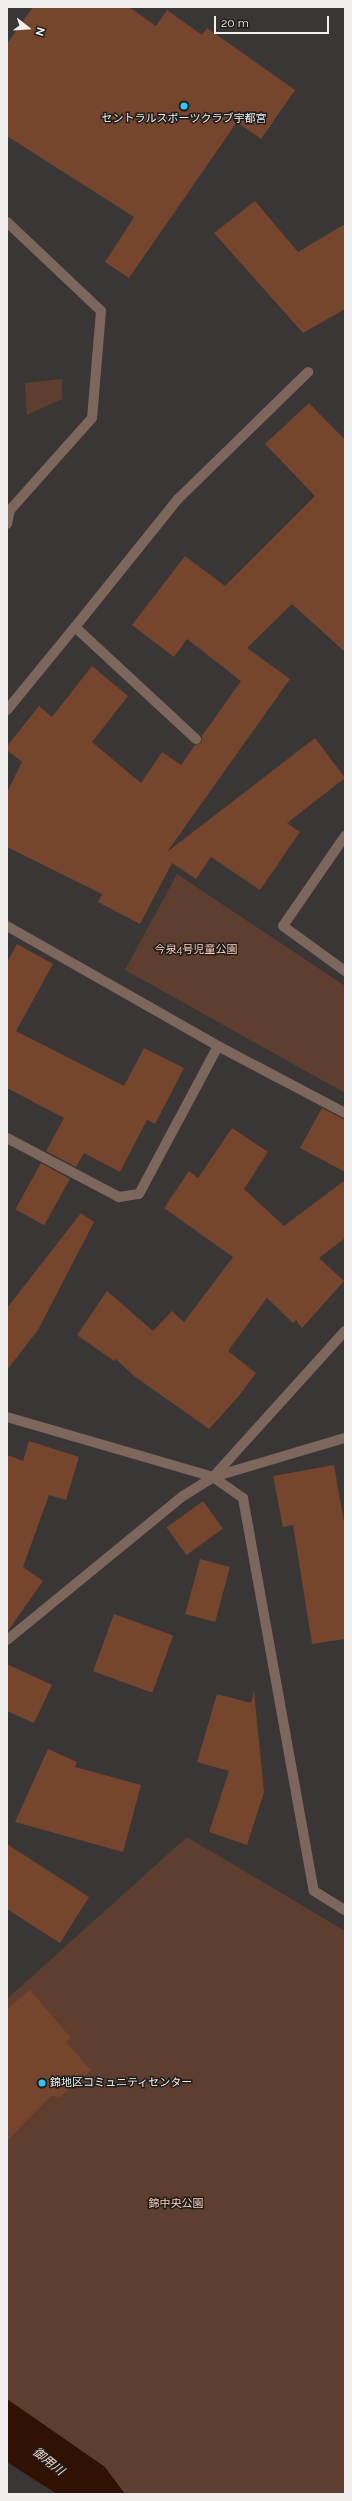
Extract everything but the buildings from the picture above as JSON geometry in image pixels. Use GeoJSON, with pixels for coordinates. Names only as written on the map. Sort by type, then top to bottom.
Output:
{"type":"FeatureCollection","features":[{"type":"Feature","properties":{"kind":"street"},"geometry":{"type":"LineString","coordinates":[[7,222],[101,311],[92,418],[10,510],[7,524]]}},
{"type":"Feature","properties":{"kind":"street"},"geometry":{"type":"LineString","coordinates":[[7,710],[178,500],[308,372]]}},
{"type":"Feature","properties":{"kind":"street"},"geometry":{"type":"LineString","coordinates":[[75,627],[196,739]]}},
{"type":"Feature","properties":{"kind":"street"},"geometry":{"type":"LineString","coordinates":[[345,836],[283,926],[345,971]]}},
{"type":"Feature","properties":{"kind":"street"},"geometry":{"type":"LineString","coordinates":[[7,926],[218,1046],[345,1113]]}},
{"type":"Feature","properties":{"kind":"street"},"geometry":{"type":"LineString","coordinates":[[7,1138],[119,1197],[139,1194],[218,1046]]}},
{"type":"Feature","properties":{"kind":"street"},"geometry":{"type":"LineString","coordinates":[[213,1478],[345,1331]]}},
{"type":"Feature","properties":{"kind":"street"},"geometry":{"type":"LineString","coordinates":[[7,1418],[213,1478],[243,1498],[314,1891],[345,1910]]}},
{"type":"Feature","properties":{"kind":"street"},"geometry":{"type":"LineString","coordinates":[[7,1640],[183,1496],[213,1478],[345,1438]]}},
{"type":"Feature","properties":{"kind":"green space"},"geometry":{"type":"Polygon","coordinates":[[[62,379],[62,399],[27,415],[25,383],[62,379]]]}},
{"type":"Feature","properties":{"kind":"green space","name":"今泉4号児童公園"},"geometry":{"type":"Polygon","coordinates":[[[177,874],[345,986],[345,1093],[125,970],[177,874]]]}},
{"type":"Feature","properties":{"kind":"green space","name":"錦中央公園"},"geometry":{"type":"Polygon","coordinates":[[[187,1837],[345,1931],[345,2494],[109,2494],[7,2409],[7,1999],[187,1837]]]}},
{"type":"Feature","properties":{"kind":"water","name":"御用川"},"geometry":{"type":"Polygon","coordinates":[[[7,2399],[105,2467],[125,2494],[57,2494],[7,2462],[7,2399]]]}},
{"type":"Feature","properties":{"kind":"place","name":"セントラルスポーツクラブ宇都宮"},"geometry":{"type":"Point","coordinates":[184,106]}},
{"type":"Feature","properties":{"kind":"place","name":"錦地区コミュニティセンター"},"geometry":{"type":"Point","coordinates":[42,2083]}}]}
